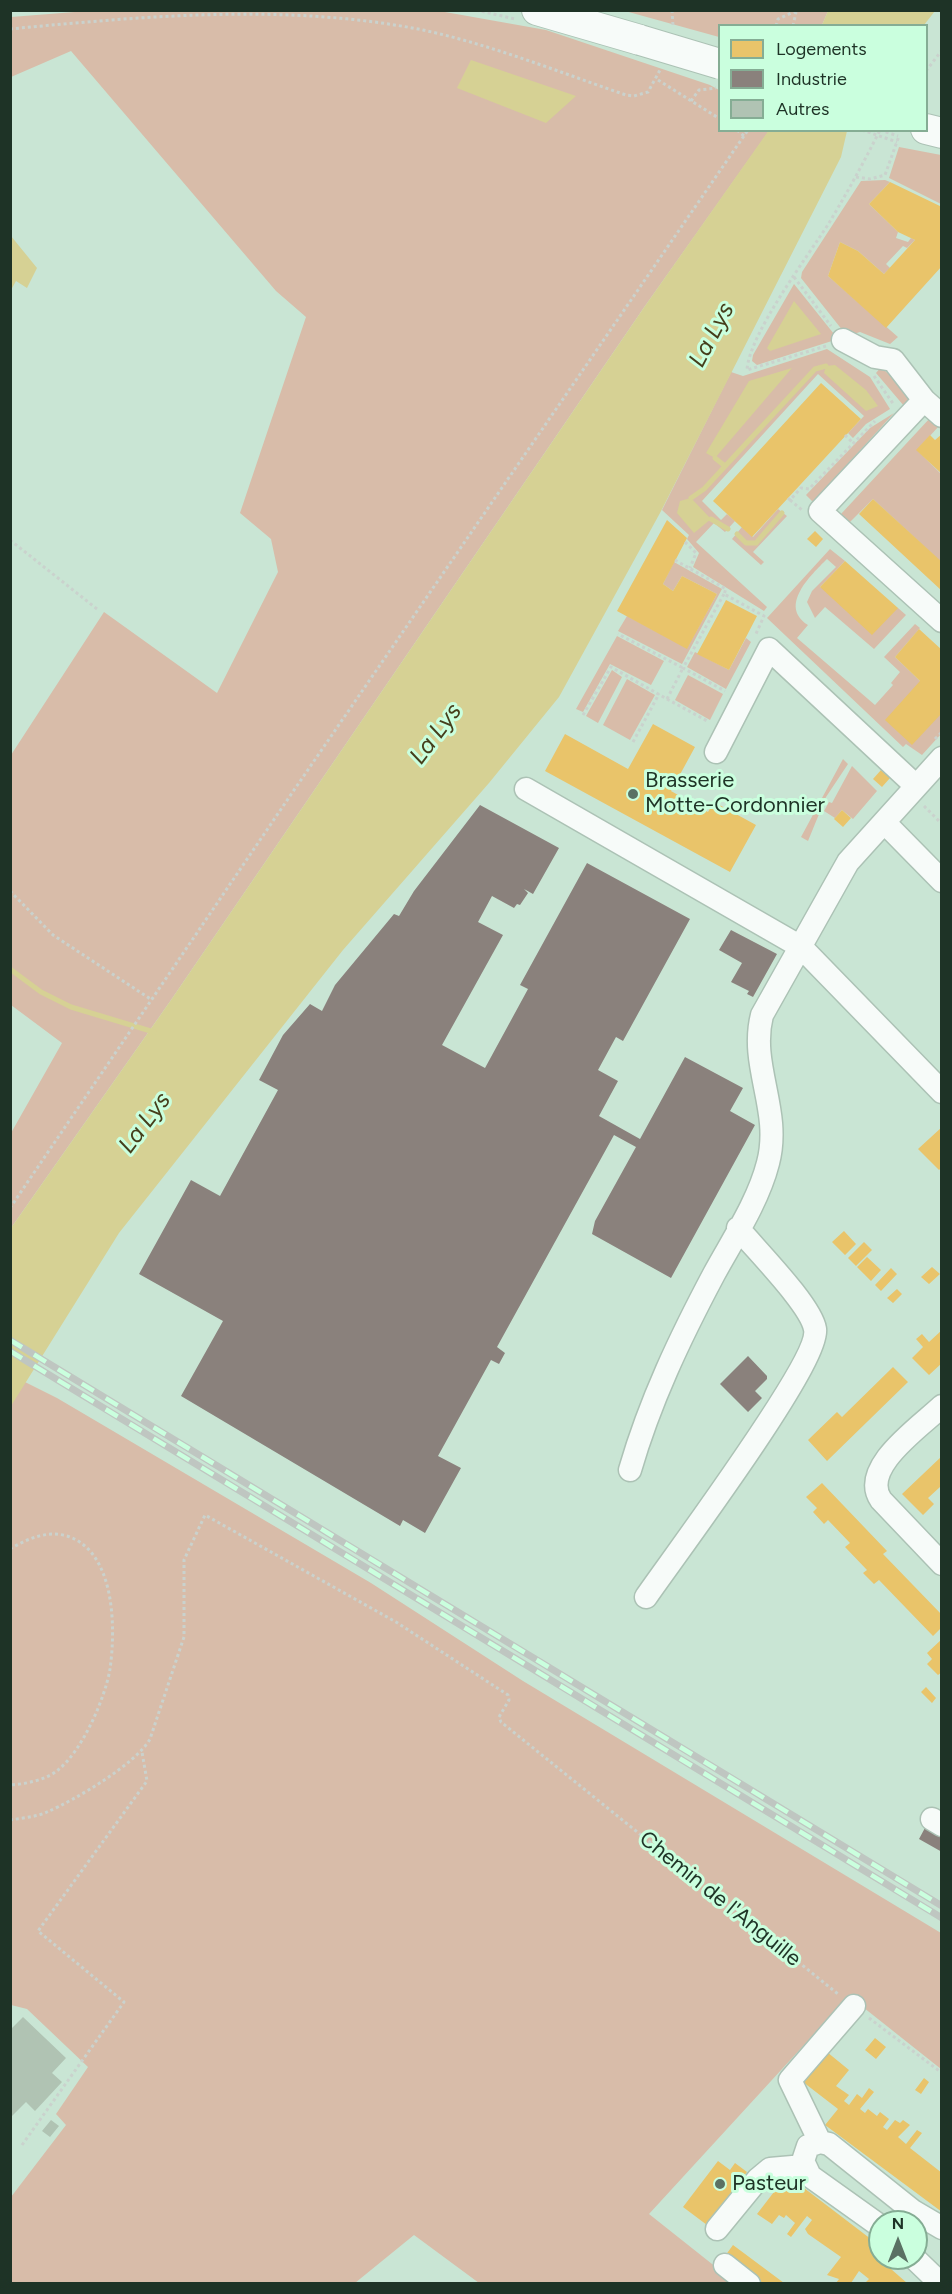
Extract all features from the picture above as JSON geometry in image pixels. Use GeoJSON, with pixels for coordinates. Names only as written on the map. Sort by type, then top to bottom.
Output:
{"type":"FeatureCollection","features":[{"type":"Feature","properties":{"kind":"main road"},"geometry":{"type":"LineString","coordinates":[[537,10],[718,63]]}},
{"type":"Feature","properties":{"kind":"main road"},"geometry":{"type":"LineString","coordinates":[[913,133],[942,134]]}},
{"type":"Feature","properties":{"kind":"street"},"geometry":{"type":"LineString","coordinates":[[843,340],[884,358],[942,416]]}},
{"type":"Feature","properties":{"kind":"street"},"geometry":{"type":"LineString","coordinates":[[924,400],[898,412],[820,511],[942,621]]}},
{"type":"Feature","properties":{"kind":"street"},"geometry":{"type":"LineString","coordinates":[[717,752],[770,649],[913,789]]}},
{"type":"Feature","properties":{"kind":"street"},"geometry":{"type":"LineString","coordinates":[[630,1470],[644,1422],[678,1343],[738,1228],[768,1163],[773,1127],[757,1035],[762,1015],[842,871],[942,758]]}},
{"type":"Feature","properties":{"kind":"street"},"geometry":{"type":"LineString","coordinates":[[526,789],[801,947],[942,1092]]}},
{"type":"Feature","properties":{"kind":"street"},"geometry":{"type":"LineString","coordinates":[[884,822],[942,881]]}},
{"type":"Feature","properties":{"kind":"street"},"geometry":{"type":"LineString","coordinates":[[646,1597],[781,1404],[811,1353],[816,1330],[809,1313],[738,1228]]}},
{"type":"Feature","properties":{"kind":"street"},"geometry":{"type":"LineString","coordinates":[[942,1406],[884,1462],[875,1480],[877,1494],[881,1500],[942,1564]]}},
{"type":"Feature","properties":{"kind":"street"},"geometry":{"type":"LineString","coordinates":[[854,2006],[790,2080],[820,2142],[834,2148],[913,2211],[942,2228]]}},
{"type":"Feature","properties":{"kind":"street"},"geometry":{"type":"LineString","coordinates":[[820,2142],[805,2149],[804,2166],[810,2176],[868,2217]]}},
{"type":"Feature","properties":{"kind":"street"},"geometry":{"type":"LineString","coordinates":[[717,2229],[758,2179],[770,2169],[804,2166]]}},
{"type":"Feature","properties":{"kind":"street"},"geometry":{"type":"LineString","coordinates":[[725,2265],[749,2283]]}},
{"type":"Feature","properties":{"kind":"street"},"geometry":{"type":"LineString","coordinates":[[927,2270],[941,2283]]}},
{"type":"Feature","properties":{"kind":"path"},"geometry":{"type":"LineString","coordinates":[[10,11],[17,10]]}},
{"type":"Feature","properties":{"kind":"path"},"geometry":{"type":"LineString","coordinates":[[672,10],[673,28]]}},
{"type":"Feature","properties":{"kind":"path"},"geometry":{"type":"LineString","coordinates":[[777,24],[778,19],[796,11]]}},
{"type":"Feature","properties":{"kind":"path"},"geometry":{"type":"LineString","coordinates":[[10,29],[154,16],[321,17],[400,26],[457,38],[626,95],[642,95],[648,92],[657,79],[660,69]]}},
{"type":"Feature","properties":{"kind":"path"},"geometry":{"type":"LineString","coordinates":[[928,69],[942,50]]}},
{"type":"Feature","properties":{"kind":"path"},"geometry":{"type":"LineString","coordinates":[[657,79],[718,118]]}},
{"type":"Feature","properties":{"kind":"path"},"geometry":{"type":"LineString","coordinates":[[691,100],[699,90],[718,88]]}},
{"type":"Feature","properties":{"kind":"path"},"geometry":{"type":"LineString","coordinates":[[739,132],[744,136]]}},
{"type":"Feature","properties":{"kind":"path"},"geometry":{"type":"LineString","coordinates":[[10,1208],[746,132]]}},
{"type":"Feature","properties":{"kind":"path"},"geometry":{"type":"LineString","coordinates":[[868,132],[897,142]]}},
{"type":"Feature","properties":{"kind":"path"},"geometry":{"type":"LineString","coordinates":[[794,277],[843,340],[747,370],[747,359],[773,309],[856,177],[879,132]]}},
{"type":"Feature","properties":{"kind":"path"},"geometry":{"type":"LineString","coordinates":[[856,177],[870,179],[885,175],[897,142],[913,133]]}},
{"type":"Feature","properties":{"kind":"path"},"geometry":{"type":"LineString","coordinates":[[884,358],[873,375],[898,412]]}},
{"type":"Feature","properties":{"kind":"path"},"geometry":{"type":"LineString","coordinates":[[798,506],[789,499],[799,489],[809,489],[868,426],[883,417]]}},
{"type":"Feature","properties":{"kind":"path"},"geometry":{"type":"LineString","coordinates":[[845,435],[853,442]]}},
{"type":"Feature","properties":{"kind":"path"},"geometry":{"type":"LineString","coordinates":[[10,540],[97,609]]}},
{"type":"Feature","properties":{"kind":"path"},"geometry":{"type":"LineString","coordinates":[[685,542],[697,555],[690,568]]}},
{"type":"Feature","properties":{"kind":"path"},"geometry":{"type":"LineString","coordinates":[[667,699],[726,589],[675,560]]}},
{"type":"Feature","properties":{"kind":"path"},"geometry":{"type":"LineString","coordinates":[[724,594],[764,615],[755,633]]}},
{"type":"Feature","properties":{"kind":"path"},"geometry":{"type":"LineString","coordinates":[[618,634],[731,694]]}},
{"type":"Feature","properties":{"kind":"path"},"geometry":{"type":"LineString","coordinates":[[584,715],[611,667],[711,723]]}},
{"type":"Feature","properties":{"kind":"path"},"geometry":{"type":"LineString","coordinates":[[633,742],[659,694]]}},
{"type":"Feature","properties":{"kind":"path"},"geometry":{"type":"LineString","coordinates":[[913,789],[942,824]]}},
{"type":"Feature","properties":{"kind":"path"},"geometry":{"type":"LineString","coordinates":[[10,891],[53,935],[152,1000]]}},
{"type":"Feature","properties":{"kind":"path","name":"Chemin de l'Anguille"},"geometry":{"type":"LineString","coordinates":[[142,1752],[150,1739],[184,1637],[184,1560],[205,1515],[396,1622],[508,1695],[509,1700],[499,1717],[501,1722],[809,1973],[942,2073]]}},
{"type":"Feature","properties":{"kind":"path"},"geometry":{"type":"LineString","coordinates":[[10,1550],[40,1535],[61,1534],[77,1539],[89,1549],[107,1578],[111,1642],[110,1669],[100,1707],[70,1759],[57,1772],[39,1779],[10,1785]]}},
{"type":"Feature","properties":{"kind":"path"},"geometry":{"type":"LineString","coordinates":[[10,1820],[46,1812],[129,1764],[142,1752]]}},
{"type":"Feature","properties":{"kind":"path"},"geometry":{"type":"LineString","coordinates":[[22,2145],[124,2002],[38,1931],[147,1781],[142,1752]]}},
{"type":"Feature","properties":{"kind":"shaded area"},"geometry":{"type":"Polygon","coordinates":[[[100,10],[445,12],[546,30],[710,85],[718,89],[718,132],[768,132],[645,306],[171,1000],[11,1228],[11,1133],[62,1043],[11,1005],[11,755],[104,612],[217,693],[278,572],[271,539],[240,513],[306,317],[276,291],[71,51],[11,77],[11,17],[100,10]]]}},
{"type":"Feature","properties":{"kind":"shaded area"},"geometry":{"type":"Polygon","coordinates":[[[625,11],[828,11],[822,24],[718,24],[718,37],[625,11]]]}},
{"type":"Feature","properties":{"kind":"shaded area"},"geometry":{"type":"Polygon","coordinates":[[[899,147],[941,155],[941,204],[889,178],[899,147]]]}},
{"type":"Feature","properties":{"kind":"shaded area"},"geometry":{"type":"Polygon","coordinates":[[[885,180],[890,182],[869,204],[898,232],[896,238],[908,242],[911,238],[915,240],[907,248],[903,246],[886,264],[890,268],[884,274],[858,251],[840,242],[828,276],[898,337],[890,344],[860,332],[847,336],[801,278],[802,272],[861,181],[885,180]]]}},
{"type":"Feature","properties":{"kind":"shaded area"},"geometry":{"type":"Polygon","coordinates":[[[794,284],[838,339],[757,365],[752,361],[753,355],[794,284]]]}},
{"type":"Feature","properties":{"kind":"shaded area"},"geometry":{"type":"Polygon","coordinates":[[[827,349],[870,377],[890,409],[866,424],[853,438],[848,433],[864,416],[818,374],[702,501],[721,520],[727,514],[735,521],[725,532],[714,523],[696,542],[767,607],[764,611],[693,567],[699,553],[687,539],[689,535],[662,510],[731,372],[743,376],[827,349]]]}},
{"type":"Feature","properties":{"kind":"shaded area"},"geometry":{"type":"Polygon","coordinates":[[[881,367],[909,393],[910,401],[904,406],[876,373],[881,367]]]}},
{"type":"Feature","properties":{"kind":"shaded area"},"geometry":{"type":"Polygon","coordinates":[[[894,413],[813,502],[806,495],[870,428],[894,413]]]}},
{"type":"Feature","properties":{"kind":"shaded area"},"geometry":{"type":"Polygon","coordinates":[[[930,418],[939,426],[917,450],[941,474],[941,562],[873,499],[850,522],[841,514],[930,418]]]}},
{"type":"Feature","properties":{"kind":"shaded area"},"geometry":{"type":"Polygon","coordinates":[[[778,509],[787,516],[753,552],[764,562],[761,565],[732,539],[742,527],[753,537],[778,509]]]}},
{"type":"Feature","properties":{"kind":"shaded area"},"geometry":{"type":"Polygon","coordinates":[[[830,549],[845,561],[820,587],[898,608],[906,615],[874,649],[825,607],[815,618],[807,602],[812,591],[836,567],[827,559],[800,591],[796,609],[808,625],[797,638],[875,705],[893,685],[891,683],[900,672],[884,657],[915,624],[920,628],[895,657],[920,681],[941,713],[941,734],[922,755],[906,744],[903,747],[767,618],[830,549]]]}},
{"type":"Feature","properties":{"kind":"shaded area"},"geometry":{"type":"Polygon","coordinates":[[[674,562],[722,589],[682,664],[618,631],[627,616],[687,648],[717,594],[682,576],[673,591],[663,584],[674,562]]]}},
{"type":"Feature","properties":{"kind":"shaded area"},"geometry":{"type":"Polygon","coordinates":[[[617,636],[664,661],[651,685],[610,664],[583,712],[576,709],[617,636]]]}},
{"type":"Feature","properties":{"kind":"shaded area"},"geometry":{"type":"Polygon","coordinates":[[[746,638],[751,642],[726,689],[687,667],[695,652],[729,670],[746,638]]]}},
{"type":"Feature","properties":{"kind":"shaded area"},"geometry":{"type":"Polygon","coordinates":[[[612,670],[622,677],[598,723],[586,716],[612,670]]]}},
{"type":"Feature","properties":{"kind":"shaded area"},"geometry":{"type":"Polygon","coordinates":[[[688,675],[723,694],[710,720],[675,700],[688,675]]]}},
{"type":"Feature","properties":{"kind":"shaded area"},"geometry":{"type":"Polygon","coordinates":[[[627,679],[655,695],[630,740],[603,725],[627,679]]]}},
{"type":"Feature","properties":{"kind":"shaded area"},"geometry":{"type":"Polygon","coordinates":[[[843,759],[848,764],[826,797],[808,841],[801,837],[843,759]]]}},
{"type":"Feature","properties":{"kind":"shaded area"},"geometry":{"type":"Polygon","coordinates":[[[852,766],[877,791],[853,819],[842,810],[835,818],[824,811],[829,802],[832,803],[852,766]]]}},
{"type":"Feature","properties":{"kind":"shaded area"},"geometry":{"type":"Polygon","coordinates":[[[25,1382],[57,1398],[371,1583],[523,1681],[941,1933],[941,2069],[849,1996],[649,2214],[736,2283],[479,2283],[414,2235],[355,2283],[11,2283],[11,2197],[66,2125],[56,2114],[88,2067],[27,2009],[11,2005],[10,1406],[25,1382]]]}},
{"type":"Feature","properties":{"kind":"water"},"geometry":{"type":"Polygon","coordinates":[[[828,10],[935,11],[925,24],[822,24],[828,10]]]}},
{"type":"Feature","properties":{"kind":"water"},"geometry":{"type":"Polygon","coordinates":[[[471,60],[576,96],[546,123],[457,88],[471,60]]]}},
{"type":"Feature","properties":{"kind":"water","name":"La Lys"},"geometry":{"type":"Polygon","coordinates":[[[768,132],[847,132],[841,157],[660,513],[559,697],[489,783],[343,950],[119,1233],[11,1406],[11,1228],[171,1000],[645,306],[768,132]]]}},
{"type":"Feature","properties":{"kind":"water"},"geometry":{"type":"Polygon","coordinates":[[[11,236],[37,268],[27,288],[16,281],[11,290],[11,236]]]}},
{"type":"Feature","properties":{"kind":"water"},"geometry":{"type":"Polygon","coordinates":[[[794,301],[821,334],[770,351],[767,348],[794,301]]]}},
{"type":"Feature","properties":{"kind":"water"},"geometry":{"type":"Polygon","coordinates":[[[835,365],[866,390],[878,406],[866,411],[824,373],[826,366],[835,365]]]}},
{"type":"Feature","properties":{"kind":"water"},"geometry":{"type":"Polygon","coordinates":[[[792,368],[715,458],[706,453],[749,381],[792,368]]]}},
{"type":"Feature","properties":{"kind":"water"},"geometry":{"type":"Polygon","coordinates":[[[691,498],[711,519],[694,533],[677,513],[680,501],[691,498]]]}},
{"type":"Feature","properties":{"kind":"building: Logements"},"geometry":{"type":"Polygon","coordinates":[[[890,182],[942,207],[942,266],[886,328],[828,276],[840,242],[858,251],[884,274],[915,240],[898,232],[869,204],[890,182]]]}},
{"type":"Feature","properties":{"kind":"building: Logements"},"geometry":{"type":"Polygon","coordinates":[[[821,383],[861,419],[752,537],[713,501],[821,383]]]}},
{"type":"Feature","properties":{"kind":"building: Logements"},"geometry":{"type":"Polygon","coordinates":[[[942,434],[942,474],[916,450],[930,435],[935,440],[942,434]]]}},
{"type":"Feature","properties":{"kind":"building: Logements"},"geometry":{"type":"Polygon","coordinates":[[[873,499],[942,562],[942,591],[859,514],[873,499]]]}},
{"type":"Feature","properties":{"kind":"building: Logements"},"geometry":{"type":"Polygon","coordinates":[[[667,520],[687,538],[663,584],[673,591],[682,576],[717,594],[687,649],[617,611],[667,520]]]}},
{"type":"Feature","properties":{"kind":"building: Logements"},"geometry":{"type":"Polygon","coordinates":[[[815,531],[823,539],[816,547],[807,539],[815,531]]]}},
{"type":"Feature","properties":{"kind":"building: Logements"},"geometry":{"type":"Polygon","coordinates":[[[845,561],[898,608],[872,635],[820,587],[845,561]]]}},
{"type":"Feature","properties":{"kind":"building: Logements"},"geometry":{"type":"Polygon","coordinates":[[[726,600],[757,616],[729,670],[697,654],[726,600]]]}},
{"type":"Feature","properties":{"kind":"building: Logements"},"geometry":{"type":"Polygon","coordinates":[[[919,629],[942,650],[942,713],[912,745],[885,720],[920,681],[895,657],[919,629]]]}},
{"type":"Feature","properties":{"kind":"building: Logements","name":"Brasserie Motte-Cordonnier"},"geometry":{"type":"Polygon","coordinates":[[[653,724],[695,747],[671,791],[708,812],[714,802],[756,825],[730,872],[545,771],[565,734],[628,769],[653,724]]]}},
{"type":"Feature","properties":{"kind":"building: Logements"},"geometry":{"type":"Polygon","coordinates":[[[881,770],[890,778],[882,787],[873,779],[881,770]]]}},
{"type":"Feature","properties":{"kind":"building: Logements"},"geometry":{"type":"Polygon","coordinates":[[[842,810],[851,818],[843,827],[834,819],[842,810]]]}},
{"type":"Feature","properties":{"kind":"building: Logements"},"geometry":{"type":"Polygon","coordinates":[[[942,1127],[942,1167],[939,1170],[918,1149],[942,1127]]]}},
{"type":"Feature","properties":{"kind":"building: Logements"},"geometry":{"type":"Polygon","coordinates":[[[844,1231],[856,1244],[845,1255],[832,1242],[844,1231]]]}},
{"type":"Feature","properties":{"kind":"building: Logements"},"geometry":{"type":"Polygon","coordinates":[[[864,1242],[872,1250],[856,1266],[848,1258],[864,1242]]]}},
{"type":"Feature","properties":{"kind":"building: Logements"},"geometry":{"type":"Polygon","coordinates":[[[867,1257],[881,1270],[871,1281],[857,1267],[867,1257]]]}},
{"type":"Feature","properties":{"kind":"building: Logements"},"geometry":{"type":"Polygon","coordinates":[[[932,1267],[940,1274],[929,1284],[921,1277],[932,1267]]]}},
{"type":"Feature","properties":{"kind":"building: Logements"},"geometry":{"type":"Polygon","coordinates":[[[891,1268],[897,1274],[881,1291],[875,1285],[891,1268]]]}},
{"type":"Feature","properties":{"kind":"building: Logements"},"geometry":{"type":"Polygon","coordinates":[[[897,1289],[902,1294],[893,1303],[887,1298],[897,1289]]]}},
{"type":"Feature","properties":{"kind":"building: Logements"},"geometry":{"type":"Polygon","coordinates":[[[942,1330],[942,1363],[929,1375],[912,1358],[923,1347],[916,1339],[922,1334],[929,1342],[942,1330]]]}},
{"type":"Feature","properties":{"kind":"building: Logements"},"geometry":{"type":"Polygon","coordinates":[[[893,1367],[908,1382],[827,1461],[808,1440],[837,1412],[842,1417],[893,1367]]]}},
{"type":"Feature","properties":{"kind":"building: Logements"},"geometry":{"type":"Polygon","coordinates":[[[942,1456],[942,1489],[940,1487],[928,1498],[934,1504],[923,1515],[902,1494],[942,1456]]]}},
{"type":"Feature","properties":{"kind":"building: Logements"},"geometry":{"type":"Polygon","coordinates":[[[822,1483],[887,1551],[883,1554],[942,1615],[942,1627],[933,1636],[879,1580],[874,1584],[863,1573],[867,1570],[845,1547],[850,1543],[828,1520],[824,1524],[813,1512],[817,1508],[806,1497],[822,1483]]]}},
{"type":"Feature","properties":{"kind":"building: Logements"},"geometry":{"type":"Polygon","coordinates":[[[942,1639],[942,1672],[938,1675],[927,1664],[932,1659],[927,1653],[942,1639]]]}},
{"type":"Feature","properties":{"kind":"building: Logements"},"geometry":{"type":"Polygon","coordinates":[[[926,1687],[936,1698],[932,1703],[921,1692],[926,1687]]]}},
{"type":"Feature","properties":{"kind":"building: Logements"},"geometry":{"type":"Polygon","coordinates":[[[875,2038],[886,2047],[876,2059],[865,2050],[875,2038]]]}},
{"type":"Feature","properties":{"kind":"building: Logements"},"geometry":{"type":"Polygon","coordinates":[[[827,2052],[849,2070],[836,2086],[849,2095],[844,2101],[849,2105],[857,2094],[862,2098],[869,2088],[874,2092],[860,2109],[865,2113],[868,2109],[877,2116],[880,2112],[889,2119],[883,2127],[887,2130],[895,2120],[900,2123],[903,2120],[910,2125],[898,2137],[906,2144],[917,2130],[922,2133],[910,2148],[942,2173],[942,2212],[825,2125],[838,2109],[803,2082],[827,2052]]]}},
{"type":"Feature","properties":{"kind":"building: Logements"},"geometry":{"type":"Polygon","coordinates":[[[924,2078],[929,2082],[921,2094],[915,2090],[924,2078]]]}},
{"type":"Feature","properties":{"kind":"building: Logements","name":"Pasteur"},"geometry":{"type":"Polygon","coordinates":[[[718,2161],[730,2170],[735,2163],[747,2172],[707,2225],[683,2207],[718,2161]]]}},
{"type":"Feature","properties":{"kind":"building: Logements"},"geometry":{"type":"Polygon","coordinates":[[[787,2175],[868,2237],[868,2270],[892,2270],[907,2283],[865,2283],[869,2279],[859,2271],[851,2283],[836,2283],[839,2279],[827,2275],[841,2257],[808,2234],[805,2229],[812,2220],[807,2216],[791,2237],[787,2234],[795,2223],[786,2215],[784,2218],[779,2215],[772,2224],[757,2214],[787,2175]]]}},
{"type":"Feature","properties":{"kind":"building: Logements"},"geometry":{"type":"Polygon","coordinates":[[[733,2245],[784,2283],[761,2283],[725,2256],[733,2245]]]}},
{"type":"Feature","properties":{"kind":"building: Industrie"},"geometry":{"type":"Polygon","coordinates":[[[480,805],[559,848],[533,894],[524,889],[528,893],[520,905],[517,904],[514,908],[492,896],[478,922],[503,935],[442,1045],[485,1068],[528,989],[520,985],[587,863],[690,919],[623,1041],[616,1037],[598,1070],[618,1081],[599,1116],[640,1139],[685,1057],[743,1088],[730,1111],[755,1125],[671,1278],[592,1234],[595,1221],[636,1147],[614,1135],[497,1347],[505,1353],[499,1364],[491,1360],[438,1456],[461,1468],[425,1533],[403,1520],[400,1526],[181,1396],[223,1321],[139,1274],[191,1180],[220,1196],[278,1090],[259,1080],[283,1035],[310,1004],[322,1011],[335,985],[394,914],[399,916],[414,891],[480,805]]]}},
{"type":"Feature","properties":{"kind":"building: Industrie"},"geometry":{"type":"Polygon","coordinates":[[[731,930],[777,954],[753,997],[747,994],[749,991],[731,982],[742,963],[719,950],[731,930]]]}},
{"type":"Feature","properties":{"kind":"building: Industrie"},"geometry":{"type":"Polygon","coordinates":[[[748,1356],[767,1376],[767,1379],[755,1391],[762,1398],[748,1412],[720,1384],[748,1356]]]}},
{"type":"Feature","properties":{"kind":"building: Industrie"},"geometry":{"type":"Polygon","coordinates":[[[926,1826],[942,1835],[942,1852],[919,1839],[926,1826]]]}},
{"type":"Feature","properties":{"kind":"building: Autres"},"geometry":{"type":"Polygon","coordinates":[[[23,2017],[66,2058],[52,2073],[62,2082],[35,2111],[26,2102],[10,2118],[10,2030],[23,2017]]]}},
{"type":"Feature","properties":{"kind":"building: Autres"},"geometry":{"type":"Polygon","coordinates":[[[51,2120],[59,2126],[50,2137],[42,2131],[51,2120]]]}},
{"type":"Feature","properties":{"kind":"waterway"},"geometry":{"type":"LineString","coordinates":[[691,498],[704,489],[815,369],[826,366]]}},
{"type":"Feature","properties":{"kind":"waterway"},"geometry":{"type":"LineString","coordinates":[[715,458],[725,466]]}},
{"type":"Feature","properties":{"kind":"waterway"},"geometry":{"type":"LineString","coordinates":[[737,534],[746,543],[756,543],[782,513]]}},
{"type":"Feature","properties":{"kind":"waterway"},"geometry":{"type":"LineString","coordinates":[[711,519],[728,529]]}},
{"type":"Feature","properties":{"kind":"waterway"},"geometry":{"type":"LineString","coordinates":[[10,969],[41,992],[71,1007],[154,1032]]}},
{"type":"Feature","properties":{"kind":"railway"},"geometry":{"type":"LineString","coordinates":[[10,1340],[942,1906]]}},
{"type":"Feature","properties":{"kind":"railway"},"geometry":{"type":"LineString","coordinates":[[10,1351],[942,1918]]}},
{"type":"Feature","properties":{"kind":"place","name":"Brasserie Motte-Cordonnier"},"geometry":{"type":"Point","coordinates":[633,794]}},
{"type":"Feature","properties":{"kind":"place","name":"Pasteur"},"geometry":{"type":"Point","coordinates":[720,2184]}}]}
